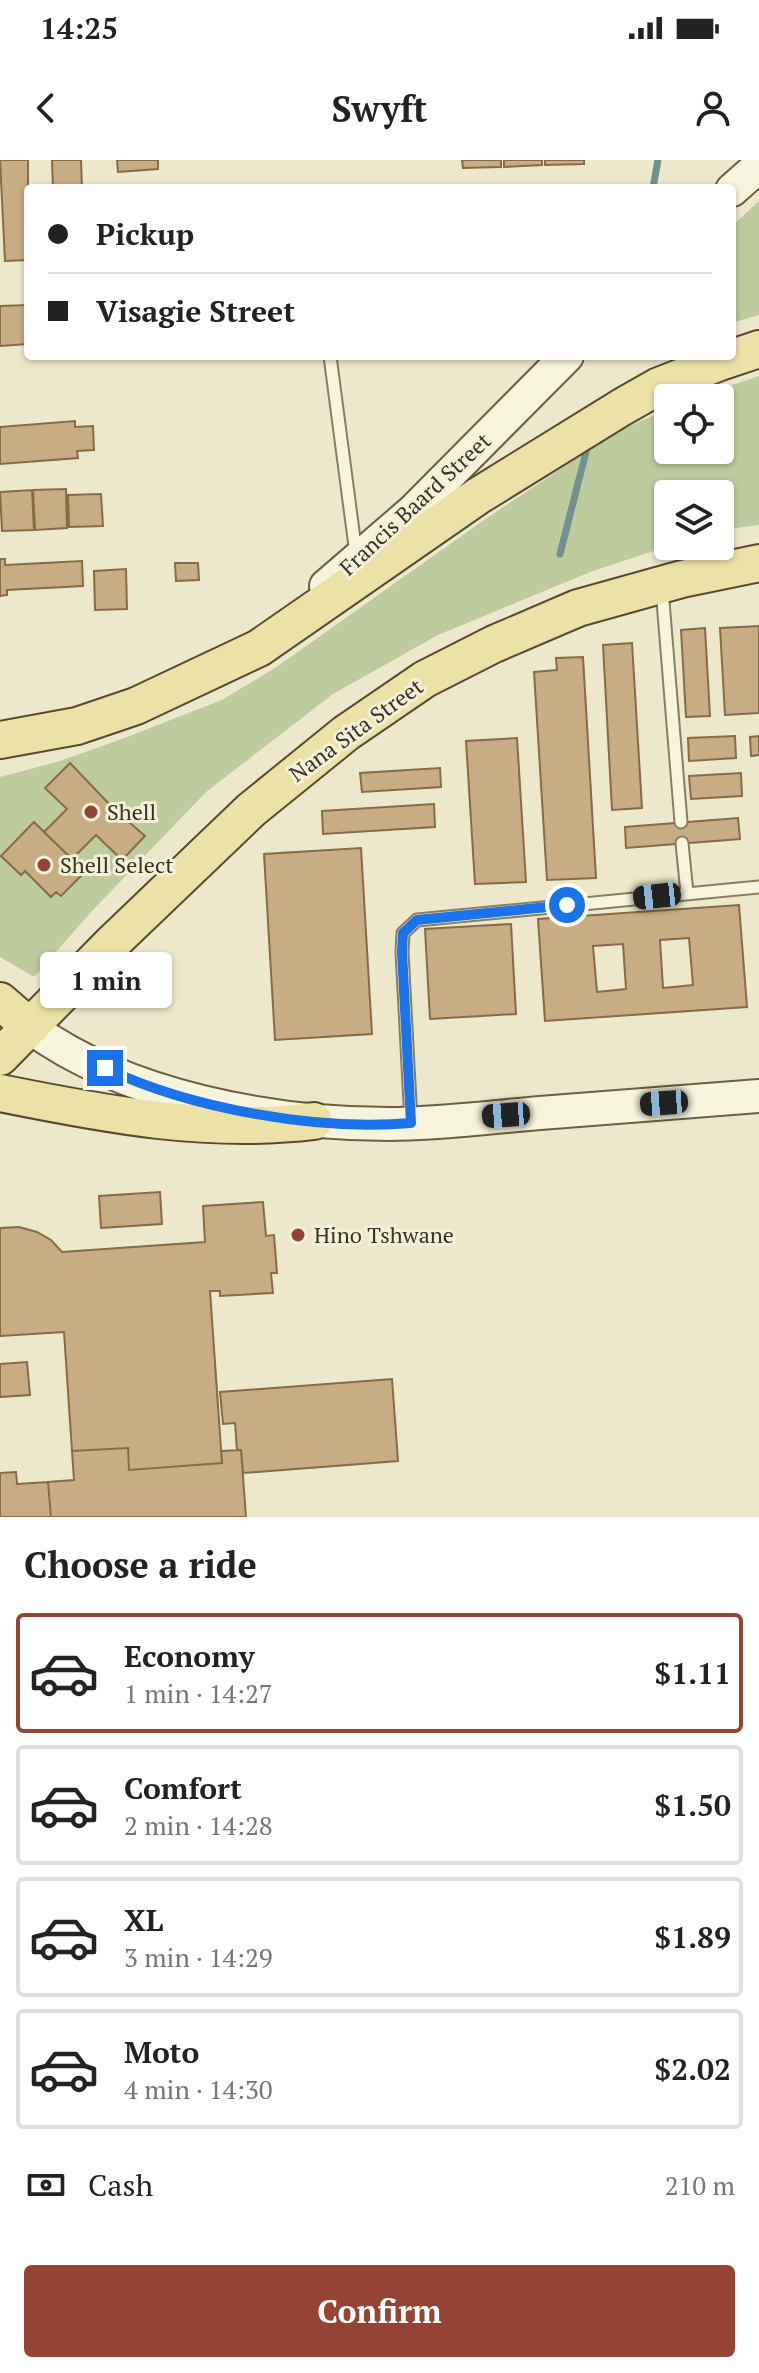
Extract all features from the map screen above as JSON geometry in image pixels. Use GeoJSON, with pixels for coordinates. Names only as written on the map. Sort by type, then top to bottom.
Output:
{"type":"FeatureCollection","features":[{"type":"Feature","properties":{"kind":"main road"},"geometry":{"type":"LineString","coordinates":[[736,357],[759,349]]}},
{"type":"Feature","properties":{"kind":"main road"},"geometry":{"type":"LineString","coordinates":[[0,740],[77,726],[136,706],[259,648],[478,496],[622,407],[659,386],[726,360]]}},
{"type":"Feature","properties":{"kind":"main road","name":"Nana Sita Street"},"geometry":{"type":"LineString","coordinates":[[0,1057],[110,945],[251,810],[346,733],[425,679],[494,644],[578,608],[662,584],[759,563]]}},
{"type":"Feature","properties":{"kind":"main road"},"geometry":{"type":"LineString","coordinates":[[0,1001],[30,1027]]}},
{"type":"Feature","properties":{"kind":"main road"},"geometry":{"type":"LineString","coordinates":[[0,1093],[123,1117],[170,1122],[257,1126],[314,1121]]}},
{"type":"Feature","properties":{"kind":"street"},"geometry":{"type":"LineString","coordinates":[[736,186],[759,166]]}},
{"type":"Feature","properties":{"kind":"street","name":"Francis Baard Street"},"geometry":{"type":"LineString","coordinates":[[259,648],[413,511],[563,360]]}},
{"type":"Feature","properties":{"kind":"street"},"geometry":{"type":"LineString","coordinates":[[30,1027],[52,1043],[132,1081],[173,1096],[314,1121],[411,1123],[759,1096]]}},
{"type":"Feature","properties":{"kind":"lane"},"geometry":{"type":"LineString","coordinates":[[331,360],[357,558]]}},
{"type":"Feature","properties":{"kind":"lane"},"geometry":{"type":"LineString","coordinates":[[662,584],[681,822]]}},
{"type":"Feature","properties":{"kind":"lane"},"geometry":{"type":"LineString","coordinates":[[682,843],[687,893]]}},
{"type":"Feature","properties":{"kind":"lane"},"geometry":{"type":"LineString","coordinates":[[411,1123],[402,952],[403,933],[417,920],[759,887]]}},
{"type":"Feature","properties":{"kind":"green space"},"geometry":{"type":"Polygon","coordinates":[[[759,201],[759,315],[736,322],[736,222],[759,201]]]}},
{"type":"Feature","properties":{"kind":"green space"},"geometry":{"type":"Polygon","coordinates":[[[759,376],[759,525],[734,528],[734,480],[654,480],[654,551],[593,571],[438,635],[333,694],[206,792],[92,911],[34,977],[0,957],[0,777],[60,761],[222,700],[275,668],[484,520],[616,432],[654,415],[654,464],[734,464],[734,384],[759,376]]]}},
{"type":"Feature","properties":{"kind":"building"},"geometry":{"type":"Polygon","coordinates":[[[0,160],[28,160],[28,184],[24,184],[24,260],[5,261],[0,160]]]}},
{"type":"Feature","properties":{"kind":"building"},"geometry":{"type":"Polygon","coordinates":[[[52,160],[81,160],[82,184],[53,184],[52,160]]]}},
{"type":"Feature","properties":{"kind":"building"},"geometry":{"type":"Polygon","coordinates":[[[117,160],[158,160],[158,169],[118,172],[117,160]]]}},
{"type":"Feature","properties":{"kind":"building"},"geometry":{"type":"Polygon","coordinates":[[[462,160],[501,160],[501,167],[463,168],[462,160]]]}},
{"type":"Feature","properties":{"kind":"building"},"geometry":{"type":"Polygon","coordinates":[[[504,160],[542,160],[542,165],[504,167],[504,160]]]}},
{"type":"Feature","properties":{"kind":"building"},"geometry":{"type":"Polygon","coordinates":[[[545,160],[584,160],[584,164],[545,165],[545,160]]]}},
{"type":"Feature","properties":{"kind":"building"},"geometry":{"type":"Polygon","coordinates":[[[24,305],[24,344],[0,346],[0,306],[24,305]]]}},
{"type":"Feature","properties":{"kind":"building"},"geometry":{"type":"Polygon","coordinates":[[[75,421],[75,427],[93,426],[94,450],[77,451],[78,458],[0,464],[0,427],[75,421]]]}},
{"type":"Feature","properties":{"kind":"building"},"geometry":{"type":"Polygon","coordinates":[[[66,489],[67,528],[35,530],[33,490],[66,489]]]}},
{"type":"Feature","properties":{"kind":"building"},"geometry":{"type":"Polygon","coordinates":[[[32,490],[34,530],[2,531],[0,492],[32,490]]]}},
{"type":"Feature","properties":{"kind":"building"},"geometry":{"type":"Polygon","coordinates":[[[101,494],[103,526],[69,527],[68,495],[101,494]]]}},
{"type":"Feature","properties":{"kind":"building"},"geometry":{"type":"Polygon","coordinates":[[[0,559],[5,559],[5,565],[82,561],[83,586],[7,590],[7,595],[0,596],[0,559]]]}},
{"type":"Feature","properties":{"kind":"building"},"geometry":{"type":"Polygon","coordinates":[[[175,563],[198,563],[199,580],[176,581],[175,563]]]}},
{"type":"Feature","properties":{"kind":"building"},"geometry":{"type":"Polygon","coordinates":[[[126,569],[127,609],[95,610],[94,571],[126,569]]]}},
{"type":"Feature","properties":{"kind":"building"},"geometry":{"type":"Polygon","coordinates":[[[759,626],[759,713],[725,715],[720,628],[759,626]]]}},
{"type":"Feature","properties":{"kind":"building"},"geometry":{"type":"Polygon","coordinates":[[[705,628],[710,716],[686,717],[681,630],[705,628]]]}},
{"type":"Feature","properties":{"kind":"building"},"geometry":{"type":"Polygon","coordinates":[[[632,643],[642,808],[612,810],[603,645],[632,643]]]}},
{"type":"Feature","properties":{"kind":"building"},"geometry":{"type":"Polygon","coordinates":[[[583,657],[596,878],[547,880],[534,672],[557,670],[556,658],[583,657]]]}},
{"type":"Feature","properties":{"kind":"building"},"geometry":{"type":"Polygon","coordinates":[[[735,736],[736,758],[689,761],[688,738],[735,736]]]}},
{"type":"Feature","properties":{"kind":"building"},"geometry":{"type":"Polygon","coordinates":[[[759,736],[759,755],[751,756],[750,737],[759,736]]]}},
{"type":"Feature","properties":{"kind":"building"},"geometry":{"type":"Polygon","coordinates":[[[517,738],[526,882],[475,884],[466,741],[517,738]]]}},
{"type":"Feature","properties":{"kind":"building","name":"Shell"},"geometry":{"type":"Polygon","coordinates":[[[70,763],[145,836],[122,860],[96,835],[72,859],[44,832],[67,809],[45,788],[70,763]]]}},
{"type":"Feature","properties":{"kind":"building"},"geometry":{"type":"Polygon","coordinates":[[[440,768],[441,787],[362,792],[360,773],[440,768]]]}},
{"type":"Feature","properties":{"kind":"building"},"geometry":{"type":"Polygon","coordinates":[[[741,773],[742,796],[691,799],[689,776],[741,773]]]}},
{"type":"Feature","properties":{"kind":"building"},"geometry":{"type":"Polygon","coordinates":[[[434,804],[435,827],[323,834],[322,811],[434,804]]]}},
{"type":"Feature","properties":{"kind":"building"},"geometry":{"type":"Polygon","coordinates":[[[738,818],[740,839],[626,848],[625,827],[738,818]]]}},
{"type":"Feature","properties":{"kind":"building","name":"Shell Select"},"geometry":{"type":"Polygon","coordinates":[[[34,822],[85,872],[61,896],[56,892],[51,897],[25,871],[21,875],[1,856],[34,822]]]}},
{"type":"Feature","properties":{"kind":"building"},"geometry":{"type":"Polygon","coordinates":[[[361,848],[372,1034],[275,1040],[264,854],[361,848]]]}},
{"type":"Feature","properties":{"kind":"building"},"geometry":{"type":"Polygon","coordinates":[[[739,905],[747,1007],[545,1021],[538,919],[739,905]],[[689,938],[660,940],[663,988],[693,985],[689,938]],[[623,944],[593,946],[597,992],[626,989],[623,944]]]}},
{"type":"Feature","properties":{"kind":"building"},"geometry":{"type":"Polygon","coordinates":[[[511,924],[516,1014],[430,1019],[425,929],[511,924]]]}},
{"type":"Feature","properties":{"kind":"building"},"geometry":{"type":"Polygon","coordinates":[[[160,1192],[162,1224],[101,1228],[99,1196],[160,1192]]]}},
{"type":"Feature","properties":{"kind":"building"},"geometry":{"type":"Polygon","coordinates":[[[263,1202],[266,1236],[274,1235],[277,1273],[271,1273],[273,1293],[220,1296],[220,1291],[210,1291],[222,1463],[129,1470],[128,1448],[72,1451],[64,1332],[0,1336],[0,1228],[19,1227],[37,1232],[51,1240],[62,1252],[205,1242],[203,1206],[263,1202]]]}},
{"type":"Feature","properties":{"kind":"building"},"geometry":{"type":"Polygon","coordinates":[[[27,1362],[30,1395],[0,1397],[0,1364],[27,1362]]]}},
{"type":"Feature","properties":{"kind":"building"},"geometry":{"type":"Polygon","coordinates":[[[392,1379],[398,1461],[243,1473],[235,1423],[223,1424],[220,1392],[392,1379]]]}},
{"type":"Feature","properties":{"kind":"building"},"geometry":{"type":"Polygon","coordinates":[[[128,1448],[129,1470],[222,1463],[221,1451],[241,1450],[246,1517],[51,1517],[48,1482],[74,1480],[72,1451],[128,1448]]]}},
{"type":"Feature","properties":{"kind":"building"},"geometry":{"type":"Polygon","coordinates":[[[16,1472],[17,1484],[48,1482],[51,1517],[0,1517],[0,1473],[16,1472]]]}},
{"type":"Feature","properties":{"kind":"waterway"},"geometry":{"type":"LineString","coordinates":[[654,184],[658,160]]}},
{"type":"Feature","properties":{"kind":"waterway"},"geometry":{"type":"LineString","coordinates":[[560,554],[586,452]]}},
{"type":"Feature","properties":{"kind":"place","name":"Shell"},"geometry":{"type":"Point","coordinates":[91,812]}},
{"type":"Feature","properties":{"kind":"place","name":"Shell Select"},"geometry":{"type":"Point","coordinates":[44,865]}},
{"type":"Feature","properties":{"kind":"place","name":"Hino Tshwane"},"geometry":{"type":"Point","coordinates":[298,1235]}},
{"type":"Feature","properties":{"kind":"route"},"geometry":{"type":"LineString","coordinates":[[105,1068],[173,1096],[204,1103],[314,1121],[411,1123],[403,933],[417,920],[567,905]]}}]}
